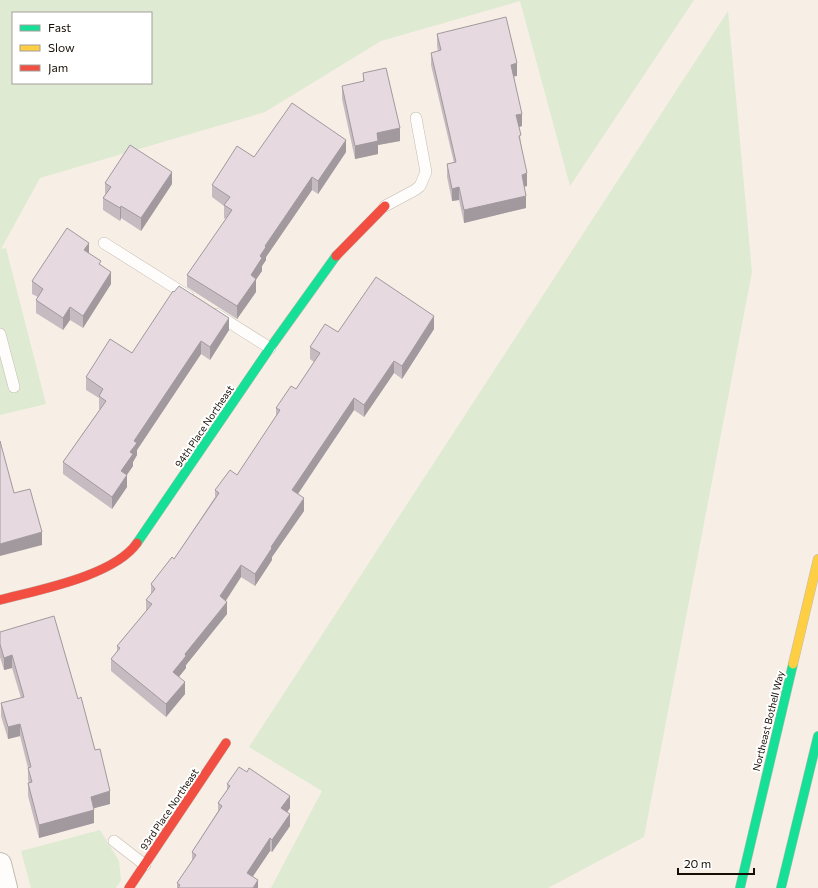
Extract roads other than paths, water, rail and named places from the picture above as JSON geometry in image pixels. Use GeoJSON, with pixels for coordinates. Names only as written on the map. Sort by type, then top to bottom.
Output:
{"type":"FeatureCollection","features":[{"type":"Feature","properties":{"kind":"street","name":"94th Place Northeast"},"geometry":{"type":"LineString","coordinates":[[0,600],[88,576],[115,563],[135,546],[270,348],[338,254],[385,206]]}},
{"type":"Feature","properties":{"kind":"street","name":"Northeast Bothell Way"},"geometry":{"type":"LineString","coordinates":[[740,888],[818,559]]}},
{"type":"Feature","properties":{"kind":"street"},"geometry":{"type":"LineString","coordinates":[[780,888],[818,736]]}},
{"type":"Feature","properties":{"kind":"street","name":"93rd Place Northeast"},"geometry":{"type":"LineString","coordinates":[[129,888],[226,743]]}},
{"type":"Feature","properties":{"kind":"street"},"geometry":{"type":"LineString","coordinates":[[0,864],[6,888]]}},
{"type":"Feature","properties":{"kind":"lane"},"geometry":{"type":"LineString","coordinates":[[385,206],[420,186],[426,172],[416,118]]}},
{"type":"Feature","properties":{"kind":"lane"},"geometry":{"type":"LineString","coordinates":[[104,243],[196,301]]}},
{"type":"Feature","properties":{"kind":"lane"},"geometry":{"type":"LineString","coordinates":[[209,309],[270,348]]}},
{"type":"Feature","properties":{"kind":"lane"},"geometry":{"type":"LineString","coordinates":[[0,334],[14,387]]}},
{"type":"Feature","properties":{"kind":"lane"},"geometry":{"type":"LineString","coordinates":[[114,841],[145,865]]}}]}
